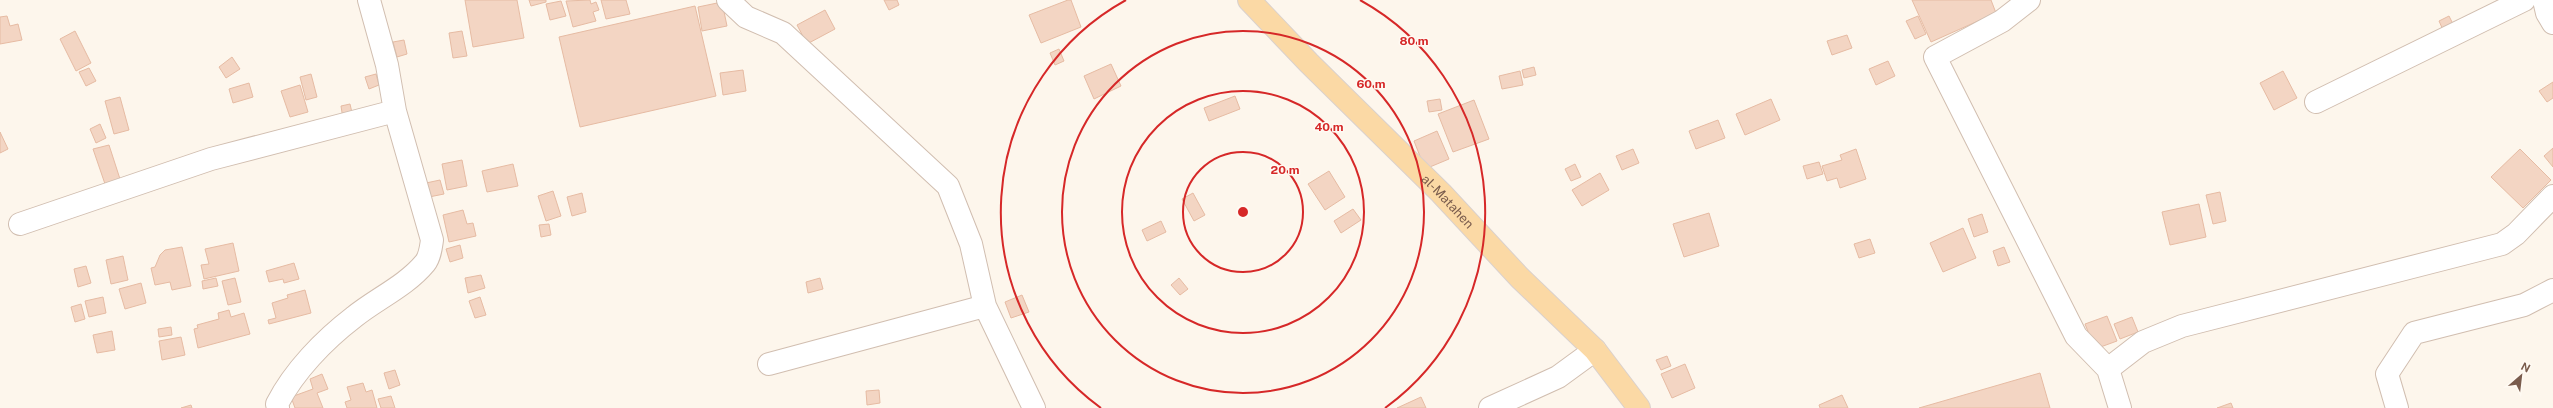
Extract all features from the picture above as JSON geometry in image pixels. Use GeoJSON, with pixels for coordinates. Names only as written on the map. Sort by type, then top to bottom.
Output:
{"type":"FeatureCollection","features":[{"type":"Feature","properties":{"kind":"main road","name":"al-Matahen"},"geometry":{"type":"LineString","coordinates":[[1249,0],[1309,63],[1441,193],[1520,278],[1595,350],[1639,408]]}},
{"type":"Feature","properties":{"kind":"street"},"geometry":{"type":"LineString","coordinates":[[278,408],[277,404],[285,388],[324,344],[354,317],[388,294],[425,263],[430,251],[432,240],[413,181],[395,111],[387,65],[369,0]]}},
{"type":"Feature","properties":{"kind":"street"},"geometry":{"type":"LineString","coordinates":[[728,0],[746,17],[783,33],[948,186],[972,244],[985,306],[1034,408]]}},
{"type":"Feature","properties":{"kind":"street"},"geometry":{"type":"LineString","coordinates":[[2029,0],[2002,21],[1935,57],[2076,336],[2108,369],[2120,408]]}},
{"type":"Feature","properties":{"kind":"street"},"geometry":{"type":"LineString","coordinates":[[2316,102],[2524,0]]}},
{"type":"Feature","properties":{"kind":"street"},"geometry":{"type":"LineString","coordinates":[[2544,0],[2546,13],[2553,23]]}},
{"type":"Feature","properties":{"kind":"street"},"geometry":{"type":"LineString","coordinates":[[20,224],[211,159],[395,111]]}},
{"type":"Feature","properties":{"kind":"street"},"geometry":{"type":"LineString","coordinates":[[2108,369],[2143,342],[2182,326],[2502,244],[2516,234],[2553,196]]}},
{"type":"Feature","properties":{"kind":"street"},"geometry":{"type":"LineString","coordinates":[[2397,408],[2387,374],[2414,333],[2524,304],[2553,290]]}},
{"type":"Feature","properties":{"kind":"street"},"geometry":{"type":"LineString","coordinates":[[769,364],[985,306]]}},
{"type":"Feature","properties":{"kind":"street"},"geometry":{"type":"LineString","coordinates":[[1490,408],[1558,377],[1595,350]]}},
{"type":"Feature","properties":{"kind":"building"},"geometry":{"type":"Polygon","coordinates":[[[465,0],[517,0],[524,38],[473,47],[465,0]]]}},
{"type":"Feature","properties":{"kind":"building"},"geometry":{"type":"Polygon","coordinates":[[[529,0],[546,0],[546,2],[531,6],[529,0]]]}},
{"type":"Feature","properties":{"kind":"building"},"geometry":{"type":"Polygon","coordinates":[[[590,0],[591,4],[596,2],[599,10],[593,12],[596,21],[573,27],[566,1],[590,0]]]}},
{"type":"Feature","properties":{"kind":"building"},"geometry":{"type":"Polygon","coordinates":[[[601,0],[626,0],[630,14],[606,19],[601,0]]]}},
{"type":"Feature","properties":{"kind":"building"},"geometry":{"type":"Polygon","coordinates":[[[884,0],[897,0],[899,5],[889,10],[884,0]]]}},
{"type":"Feature","properties":{"kind":"building"},"geometry":{"type":"Polygon","coordinates":[[[1071,0],[1081,27],[1041,43],[1029,15],[1071,0]]]}},
{"type":"Feature","properties":{"kind":"building"},"geometry":{"type":"Polygon","coordinates":[[[1912,0],[1991,0],[1996,13],[1931,42],[1912,0]]]}},
{"type":"Feature","properties":{"kind":"building"},"geometry":{"type":"Polygon","coordinates":[[[561,1],[566,16],[550,20],[546,4],[561,1]]]}},
{"type":"Feature","properties":{"kind":"building"},"geometry":{"type":"Polygon","coordinates":[[[722,2],[727,26],[702,31],[698,7],[722,2]]]}},
{"type":"Feature","properties":{"kind":"building"},"geometry":{"type":"Polygon","coordinates":[[[695,6],[716,96],[580,127],[559,37],[695,6]]]}},
{"type":"Feature","properties":{"kind":"building"},"geometry":{"type":"Polygon","coordinates":[[[825,10],[835,29],[807,44],[797,25],[825,10]]]}},
{"type":"Feature","properties":{"kind":"building"},"geometry":{"type":"Polygon","coordinates":[[[7,16],[10,26],[18,24],[22,40],[0,44],[0,17],[7,16]]]}},
{"type":"Feature","properties":{"kind":"building"},"geometry":{"type":"Polygon","coordinates":[[[1918,16],[1926,34],[1915,39],[1906,21],[1918,16]]]}},
{"type":"Feature","properties":{"kind":"building"},"geometry":{"type":"Polygon","coordinates":[[[2449,16],[2454,26],[2443,30],[2439,21],[2449,16]]]}},
{"type":"Feature","properties":{"kind":"building"},"geometry":{"type":"Polygon","coordinates":[[[75,31],[91,63],[76,71],[60,39],[75,31]]]}},
{"type":"Feature","properties":{"kind":"building"},"geometry":{"type":"Polygon","coordinates":[[[462,31],[467,56],[453,58],[449,33],[462,31]]]}},
{"type":"Feature","properties":{"kind":"building"},"geometry":{"type":"Polygon","coordinates":[[[1847,35],[1852,48],[1832,55],[1827,41],[1847,35]]]}},
{"type":"Feature","properties":{"kind":"building"},"geometry":{"type":"Polygon","coordinates":[[[404,40],[407,54],[397,57],[393,42],[404,40]]]}},
{"type":"Feature","properties":{"kind":"building"},"geometry":{"type":"Polygon","coordinates":[[[1059,49],[1064,61],[1055,65],[1050,53],[1059,49]]]}},
{"type":"Feature","properties":{"kind":"building"},"geometry":{"type":"Polygon","coordinates":[[[232,57],[240,69],[226,78],[219,67],[232,57]]]}},
{"type":"Feature","properties":{"kind":"building"},"geometry":{"type":"Polygon","coordinates":[[[1888,61],[1895,76],[1876,85],[1869,69],[1888,61]]]}},
{"type":"Feature","properties":{"kind":"building"},"geometry":{"type":"Polygon","coordinates":[[[1111,64],[1121,86],[1094,99],[1084,76],[1111,64]]]}},
{"type":"Feature","properties":{"kind":"building"},"geometry":{"type":"Polygon","coordinates":[[[1534,67],[1536,75],[1524,78],[1522,70],[1534,67]]]}},
{"type":"Feature","properties":{"kind":"building"},"geometry":{"type":"Polygon","coordinates":[[[89,68],[96,81],[86,86],[79,72],[89,68]]]}},
{"type":"Feature","properties":{"kind":"building"},"geometry":{"type":"Polygon","coordinates":[[[743,70],[746,91],[723,95],[720,73],[743,70]]]}},
{"type":"Feature","properties":{"kind":"building"},"geometry":{"type":"Polygon","coordinates":[[[1520,71],[1523,85],[1502,89],[1499,76],[1520,71]]]}},
{"type":"Feature","properties":{"kind":"building"},"geometry":{"type":"Polygon","coordinates":[[[2283,71],[2297,98],[2274,110],[2260,83],[2283,71]]]}},
{"type":"Feature","properties":{"kind":"building"},"geometry":{"type":"Polygon","coordinates":[[[311,74],[317,97],[306,100],[300,77],[311,74]]]}},
{"type":"Feature","properties":{"kind":"building"},"geometry":{"type":"Polygon","coordinates":[[[376,74],[379,85],[369,89],[365,77],[376,74]]]}},
{"type":"Feature","properties":{"kind":"building"},"geometry":{"type":"Polygon","coordinates":[[[2553,82],[2553,98],[2547,102],[2539,91],[2553,82]]]}},
{"type":"Feature","properties":{"kind":"building"},"geometry":{"type":"Polygon","coordinates":[[[249,83],[253,97],[233,103],[229,89],[249,83]]]}},
{"type":"Feature","properties":{"kind":"building"},"geometry":{"type":"Polygon","coordinates":[[[300,85],[308,112],[290,117],[281,91],[300,85]]]}},
{"type":"Feature","properties":{"kind":"building"},"geometry":{"type":"Polygon","coordinates":[[[1235,96],[1240,109],[1209,121],[1204,108],[1235,96]]]}},
{"type":"Feature","properties":{"kind":"building"},"geometry":{"type":"Polygon","coordinates":[[[120,97],[129,130],[114,134],[105,101],[120,97]]]}},
{"type":"Feature","properties":{"kind":"building"},"geometry":{"type":"Polygon","coordinates":[[[1440,99],[1442,110],[1429,112],[1427,101],[1440,99]]]}},
{"type":"Feature","properties":{"kind":"building"},"geometry":{"type":"Polygon","coordinates":[[[1771,99],[1780,120],[1745,135],[1736,114],[1771,99]]]}},
{"type":"Feature","properties":{"kind":"building"},"geometry":{"type":"Polygon","coordinates":[[[1474,100],[1489,139],[1453,152],[1438,114],[1474,100]]]}},
{"type":"Feature","properties":{"kind":"building"},"geometry":{"type":"Polygon","coordinates":[[[350,104],[353,117],[343,119],[341,106],[350,104]]]}},
{"type":"Feature","properties":{"kind":"building"},"geometry":{"type":"Polygon","coordinates":[[[1718,120],[1725,138],[1696,149],[1689,131],[1718,120]]]}},
{"type":"Feature","properties":{"kind":"building"},"geometry":{"type":"Polygon","coordinates":[[[100,124],[106,138],[96,143],[90,129],[100,124]]]}},
{"type":"Feature","properties":{"kind":"building"},"geometry":{"type":"Polygon","coordinates":[[[1437,131],[1449,159],[1425,169],[1414,141],[1437,131]]]}},
{"type":"Feature","properties":{"kind":"building"},"geometry":{"type":"Polygon","coordinates":[[[0,132],[8,149],[0,153],[0,132]]]}},
{"type":"Feature","properties":{"kind":"building"},"geometry":{"type":"Polygon","coordinates":[[[109,145],[120,179],[105,184],[93,149],[109,145]]]}},
{"type":"Feature","properties":{"kind":"building"},"geometry":{"type":"Polygon","coordinates":[[[2553,148],[2553,167],[2544,156],[2553,148]]]}},
{"type":"Feature","properties":{"kind":"building"},"geometry":{"type":"Polygon","coordinates":[[[1633,149],[1639,163],[1622,170],[1616,156],[1633,149]]]}},
{"type":"Feature","properties":{"kind":"building"},"geometry":{"type":"Polygon","coordinates":[[[1856,149],[1866,179],[1840,188],[1837,178],[1827,181],[1822,166],[1842,160],[1840,155],[1856,149]]]}},
{"type":"Feature","properties":{"kind":"building"},"geometry":{"type":"Polygon","coordinates":[[[2520,149],[2551,180],[2523,208],[2491,177],[2520,149]]]}},
{"type":"Feature","properties":{"kind":"building"},"geometry":{"type":"Polygon","coordinates":[[[462,160],[467,186],[447,190],[442,164],[462,160]]]}},
{"type":"Feature","properties":{"kind":"building"},"geometry":{"type":"Polygon","coordinates":[[[1819,162],[1823,174],[1807,179],[1803,166],[1819,162]]]}},
{"type":"Feature","properties":{"kind":"building"},"geometry":{"type":"Polygon","coordinates":[[[513,164],[518,186],[487,192],[482,171],[513,164]]]}},
{"type":"Feature","properties":{"kind":"building"},"geometry":{"type":"Polygon","coordinates":[[[1575,164],[1581,177],[1571,181],[1565,169],[1575,164]]]}},
{"type":"Feature","properties":{"kind":"building"},"geometry":{"type":"Polygon","coordinates":[[[1329,171],[1345,197],[1325,210],[1308,184],[1329,171]]]}},
{"type":"Feature","properties":{"kind":"building"},"geometry":{"type":"Polygon","coordinates":[[[1600,173],[1609,190],[1582,206],[1572,190],[1600,173]]]}},
{"type":"Feature","properties":{"kind":"building"},"geometry":{"type":"Polygon","coordinates":[[[440,180],[444,194],[429,197],[426,183],[440,180]]]}},
{"type":"Feature","properties":{"kind":"building"},"geometry":{"type":"Polygon","coordinates":[[[553,191],[561,216],[546,221],[538,196],[553,191]]]}},
{"type":"Feature","properties":{"kind":"building"},"geometry":{"type":"Polygon","coordinates":[[[2220,192],[2226,221],[2213,224],[2206,195],[2220,192]]]}},
{"type":"Feature","properties":{"kind":"building"},"geometry":{"type":"Polygon","coordinates":[[[582,193],[586,212],[572,216],[567,197],[582,193]]]}},
{"type":"Feature","properties":{"kind":"building"},"geometry":{"type":"Polygon","coordinates":[[[1193,193],[1205,215],[1194,221],[1182,199],[1193,193]]]}},
{"type":"Feature","properties":{"kind":"building"},"geometry":{"type":"Polygon","coordinates":[[[2199,204],[2206,237],[2170,245],[2162,212],[2199,204]]]}},
{"type":"Feature","properties":{"kind":"building"},"geometry":{"type":"Polygon","coordinates":[[[1353,209],[1361,220],[1341,233],[1334,221],[1353,209]]]}},
{"type":"Feature","properties":{"kind":"building"},"geometry":{"type":"Polygon","coordinates":[[[463,210],[467,224],[473,223],[476,236],[449,242],[443,215],[463,210]]]}},
{"type":"Feature","properties":{"kind":"building"},"geometry":{"type":"Polygon","coordinates":[[[1709,213],[1719,246],[1684,257],[1673,224],[1709,213]]]}},
{"type":"Feature","properties":{"kind":"building"},"geometry":{"type":"Polygon","coordinates":[[[1982,214],[1988,232],[1974,237],[1968,219],[1982,214]]]}},
{"type":"Feature","properties":{"kind":"building"},"geometry":{"type":"Polygon","coordinates":[[[1161,221],[1166,232],[1147,241],[1142,230],[1161,221]]]}},
{"type":"Feature","properties":{"kind":"building"},"geometry":{"type":"Polygon","coordinates":[[[549,224],[551,235],[541,237],[539,225],[549,224]]]}},
{"type":"Feature","properties":{"kind":"building"},"geometry":{"type":"Polygon","coordinates":[[[1963,228],[1976,258],[1943,272],[1930,243],[1963,228]]]}},
{"type":"Feature","properties":{"kind":"building"},"geometry":{"type":"Polygon","coordinates":[[[1870,239],[1875,253],[1859,258],[1854,244],[1870,239]]]}},
{"type":"Feature","properties":{"kind":"building"},"geometry":{"type":"Polygon","coordinates":[[[233,243],[239,271],[204,279],[201,265],[209,264],[205,249],[233,243]]]}},
{"type":"Feature","properties":{"kind":"building"},"geometry":{"type":"Polygon","coordinates":[[[460,245],[463,258],[450,262],[446,249],[460,245]]]}},
{"type":"Feature","properties":{"kind":"building"},"geometry":{"type":"Polygon","coordinates":[[[182,247],[191,286],[172,290],[170,282],[155,285],[151,268],[155,267],[160,255],[165,250],[182,247]]]}},
{"type":"Feature","properties":{"kind":"building"},"geometry":{"type":"Polygon","coordinates":[[[2004,247],[2010,262],[1998,266],[1993,251],[2004,247]]]}},
{"type":"Feature","properties":{"kind":"building"},"geometry":{"type":"Polygon","coordinates":[[[123,256],[128,280],[111,284],[106,260],[123,256]]]}},
{"type":"Feature","properties":{"kind":"building"},"geometry":{"type":"Polygon","coordinates":[[[294,263],[299,279],[284,283],[283,279],[269,282],[266,271],[294,263]]]}},
{"type":"Feature","properties":{"kind":"building"},"geometry":{"type":"Polygon","coordinates":[[[86,266],[91,283],[78,287],[74,269],[86,266]]]}},
{"type":"Feature","properties":{"kind":"building"},"geometry":{"type":"Polygon","coordinates":[[[481,275],[485,288],[468,293],[465,278],[481,275]]]}},
{"type":"Feature","properties":{"kind":"building"},"geometry":{"type":"Polygon","coordinates":[[[216,278],[218,286],[203,289],[202,281],[216,278]]]}},
{"type":"Feature","properties":{"kind":"building"},"geometry":{"type":"Polygon","coordinates":[[[235,278],[241,302],[228,305],[222,281],[235,278]]]}},
{"type":"Feature","properties":{"kind":"building"},"geometry":{"type":"Polygon","coordinates":[[[820,278],[823,289],[808,293],[806,282],[820,278]]]}},
{"type":"Feature","properties":{"kind":"building"},"geometry":{"type":"Polygon","coordinates":[[[1179,278],[1188,289],[1180,295],[1171,285],[1179,278]]]}},
{"type":"Feature","properties":{"kind":"building"},"geometry":{"type":"Polygon","coordinates":[[[141,283],[146,303],[125,309],[119,289],[141,283]]]}},
{"type":"Feature","properties":{"kind":"building"},"geometry":{"type":"Polygon","coordinates":[[[305,290],[311,313],[269,324],[268,320],[276,318],[272,303],[288,298],[287,295],[305,290]]]}},
{"type":"Feature","properties":{"kind":"building"},"geometry":{"type":"Polygon","coordinates":[[[1022,295],[1029,312],[1011,318],[1005,302],[1022,295]]]}},
{"type":"Feature","properties":{"kind":"building"},"geometry":{"type":"Polygon","coordinates":[[[103,297],[106,313],[89,317],[85,301],[103,297]]]}},
{"type":"Feature","properties":{"kind":"building"},"geometry":{"type":"Polygon","coordinates":[[[480,297],[486,315],[475,318],[469,301],[480,297]]]}},
{"type":"Feature","properties":{"kind":"building"},"geometry":{"type":"Polygon","coordinates":[[[81,304],[85,319],[75,322],[71,307],[81,304]]]}},
{"type":"Feature","properties":{"kind":"building"},"geometry":{"type":"Polygon","coordinates":[[[229,310],[231,317],[244,313],[250,334],[198,348],[194,329],[198,328],[197,325],[219,319],[218,313],[229,310]]]}},
{"type":"Feature","properties":{"kind":"building"},"geometry":{"type":"Polygon","coordinates":[[[2107,316],[2117,341],[2095,349],[2085,324],[2107,316]]]}},
{"type":"Feature","properties":{"kind":"building"},"geometry":{"type":"Polygon","coordinates":[[[2132,317],[2138,332],[2120,339],[2114,324],[2132,317]]]}},
{"type":"Feature","properties":{"kind":"building"},"geometry":{"type":"Polygon","coordinates":[[[171,327],[172,335],[159,337],[158,329],[171,327]]]}},
{"type":"Feature","properties":{"kind":"building"},"geometry":{"type":"Polygon","coordinates":[[[112,331],[115,350],[97,353],[93,335],[112,331]]]}},
{"type":"Feature","properties":{"kind":"building"},"geometry":{"type":"Polygon","coordinates":[[[181,337],[185,355],[162,360],[159,341],[181,337]]]}},
{"type":"Feature","properties":{"kind":"building"},"geometry":{"type":"Polygon","coordinates":[[[1667,356],[1671,366],[1661,370],[1656,360],[1667,356]]]}},
{"type":"Feature","properties":{"kind":"building"},"geometry":{"type":"Polygon","coordinates":[[[1685,364],[1695,388],[1672,398],[1661,374],[1685,364]]]}},
{"type":"Feature","properties":{"kind":"building"},"geometry":{"type":"Polygon","coordinates":[[[395,370],[400,385],[389,389],[384,373],[395,370]]]}},
{"type":"Feature","properties":{"kind":"building"},"geometry":{"type":"Polygon","coordinates":[[[2040,373],[2050,408],[1919,408],[2040,373]]]}},
{"type":"Feature","properties":{"kind":"building"},"geometry":{"type":"Polygon","coordinates":[[[322,374],[328,389],[317,393],[323,408],[295,408],[291,397],[313,389],[310,379],[322,374]]]}},
{"type":"Feature","properties":{"kind":"building"},"geometry":{"type":"Polygon","coordinates":[[[363,383],[366,392],[372,390],[377,408],[347,408],[345,402],[351,400],[347,387],[363,383]]]}},
{"type":"Feature","properties":{"kind":"building"},"geometry":{"type":"Polygon","coordinates":[[[879,390],[880,403],[867,405],[866,391],[879,390]]]}},
{"type":"Feature","properties":{"kind":"building"},"geometry":{"type":"Polygon","coordinates":[[[1842,395],[1848,408],[1820,408],[1819,405],[1842,395]]]}},
{"type":"Feature","properties":{"kind":"building"},"geometry":{"type":"Polygon","coordinates":[[[391,396],[395,408],[381,408],[378,399],[391,396]]]}},
{"type":"Feature","properties":{"kind":"building"},"geometry":{"type":"Polygon","coordinates":[[[1421,397],[1426,408],[1397,408],[1421,397]]]}},
{"type":"Feature","properties":{"kind":"building"},"geometry":{"type":"Polygon","coordinates":[[[2231,403],[2233,408],[2217,408],[2231,403]]]}},
{"type":"Feature","properties":{"kind":"building"},"geometry":{"type":"Polygon","coordinates":[[[191,405],[192,408],[181,408],[191,405]]]}}]}
